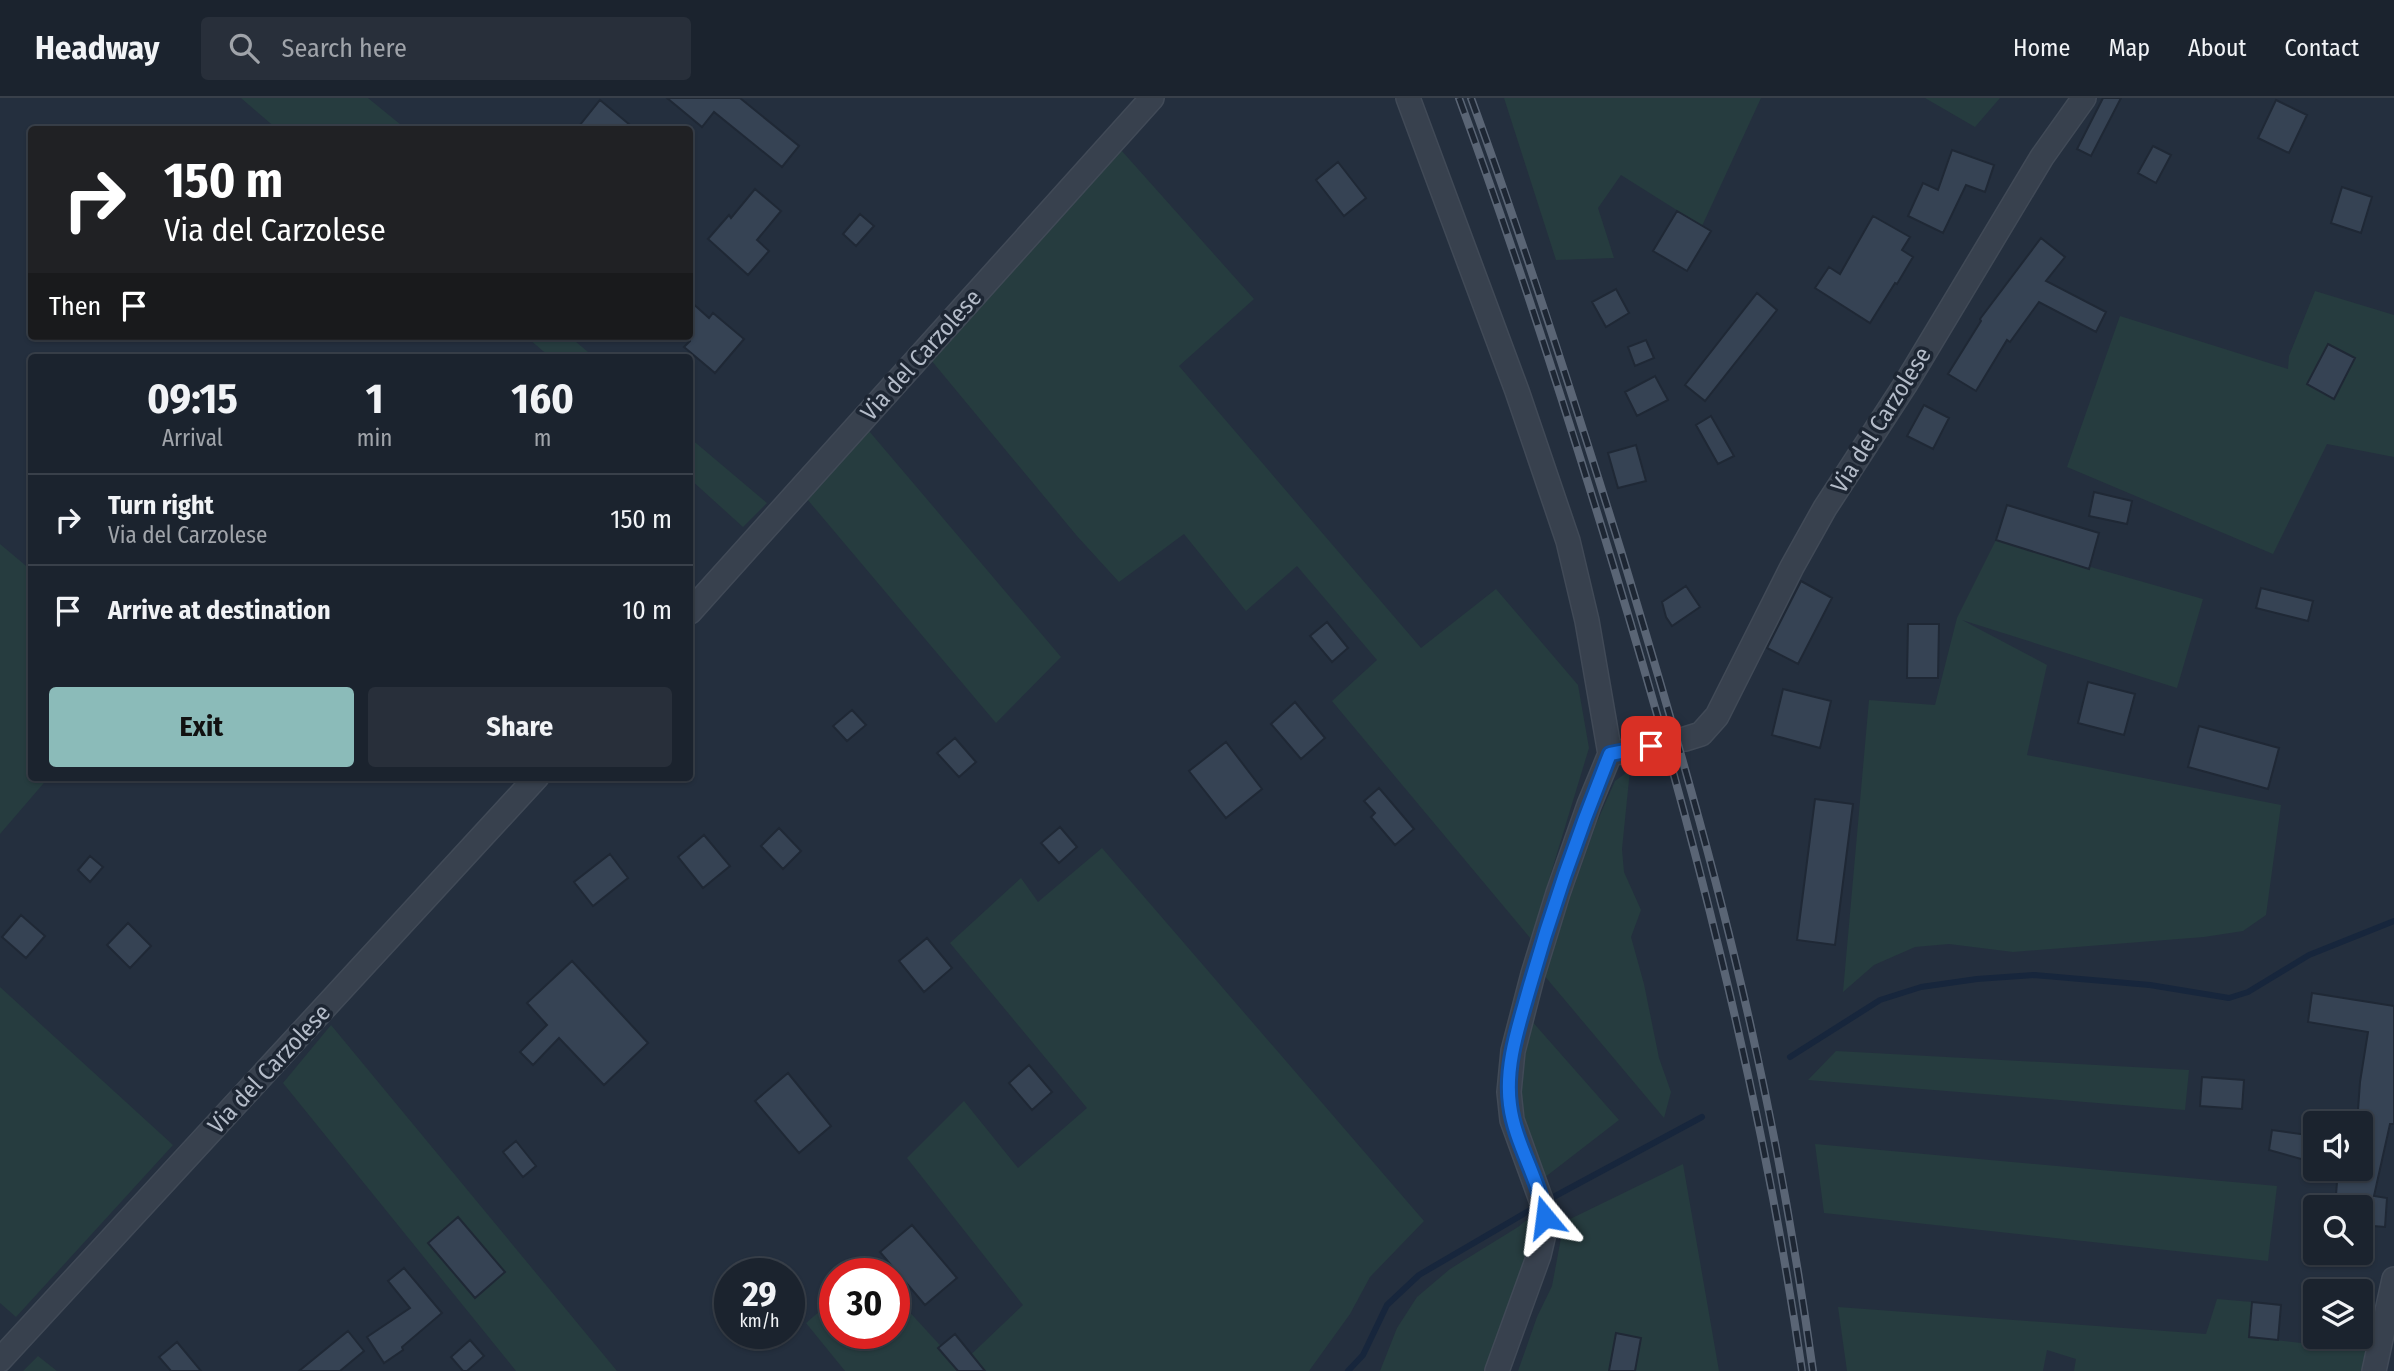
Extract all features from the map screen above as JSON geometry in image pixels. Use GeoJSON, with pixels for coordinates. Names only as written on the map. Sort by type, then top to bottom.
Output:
{"type":"FeatureCollection","features":[{"type":"Feature","properties":{"kind":"street","name":"Via del Carzolese"},"geometry":{"type":"LineString","coordinates":[[693,609],[1152,98]]}},
{"type":"Feature","properties":{"kind":"street"},"geometry":{"type":"LineString","coordinates":[[1408,98],[1517,391],[1567,541],[1587,621],[1610,754],[1589,805],[1559,893],[1533,974],[1513,1051],[1510,1104],[1514,1128],[1536,1185],[1546,1225],[1539,1255],[1497,1371]]}},
{"type":"Feature","properties":{"kind":"street","name":"Via del Carzolese"},"geometry":{"type":"LineString","coordinates":[[1685,739],[1701,734],[1717,716],[1825,508],[1905,385],[2042,157],[2084,98]]}},
{"type":"Feature","properties":{"kind":"street"},"geometry":{"type":"LineString","coordinates":[[1610,754],[1651,746]]}},
{"type":"Feature","properties":{"kind":"street","name":"Via del Carzolese"},"geometry":{"type":"LineString","coordinates":[[0,1360],[533,781]]}},
{"type":"Feature","properties":{"kind":"street"},"geometry":{"type":"LineString","coordinates":[[2374,1371],[2394,1279]]}},
{"type":"Feature","properties":{"kind":"green space"},"geometry":{"type":"Polygon","coordinates":[[[241,98],[368,98],[402,126],[274,126],[241,98]]]}},
{"type":"Feature","properties":{"kind":"green space"},"geometry":{"type":"Polygon","coordinates":[[[1504,98],[1761,98],[1702,226],[1621,175],[1598,208],[1614,258],[1556,260],[1504,98]]]}},
{"type":"Feature","properties":{"kind":"green space"},"geometry":{"type":"Polygon","coordinates":[[[1925,98],[2000,98],[1975,127],[1925,98]]]}},
{"type":"Feature","properties":{"kind":"green space"},"geometry":{"type":"Polygon","coordinates":[[[1121,150],[1254,299],[1179,366],[1421,648],[1496,589],[1578,685],[1589,748],[1531,939],[1332,701],[1377,660],[1297,566],[1246,611],[1184,534],[1119,582],[1077,536],[931,360],[1121,150]]]}},
{"type":"Feature","properties":{"kind":"green space"},"geometry":{"type":"Polygon","coordinates":[[[2315,291],[2394,315],[2394,457],[2327,444],[2273,554],[2067,467],[2120,316],[2288,369],[2289,356],[2315,291]]]}},
{"type":"Feature","properties":{"kind":"green space"},"geometry":{"type":"Polygon","coordinates":[[[530,340],[574,340],[590,354],[546,354],[530,340]]]}},
{"type":"Feature","properties":{"kind":"green space"},"geometry":{"type":"Polygon","coordinates":[[[869,431],[1061,657],[996,723],[807,499],[869,431]]]}},
{"type":"Feature","properties":{"kind":"green space"},"geometry":{"type":"Polygon","coordinates":[[[693,441],[767,503],[743,527],[693,482],[693,441]]]}},
{"type":"Feature","properties":{"kind":"green space"},"geometry":{"type":"Polygon","coordinates":[[[1996,540],[2203,599],[2177,688],[1962,620],[2047,665],[2027,755],[2281,805],[2266,915],[2243,931],[2204,937],[2013,952],[1949,944],[1915,947],[1874,965],[1843,992],[1869,700],[1935,705],[1957,618],[1996,540]]]}},
{"type":"Feature","properties":{"kind":"green space"},"geometry":{"type":"Polygon","coordinates":[[[0,544],[28,567],[28,781],[46,781],[0,834],[0,544]]]}},
{"type":"Feature","properties":{"kind":"green space"},"geometry":{"type":"Polygon","coordinates":[[[1630,770],[1622,849],[1624,872],[1641,910],[1631,937],[1659,1058],[1671,1092],[1664,1118],[1543,974],[1596,824],[1615,781],[1630,770]]]}},
{"type":"Feature","properties":{"kind":"green space"},"geometry":{"type":"Polygon","coordinates":[[[1102,848],[1424,1221],[1370,1277],[1350,1314],[1309,1371],[845,1371],[827,1349],[910,1349],[910,1312],[959,1366],[1023,1305],[907,1158],[964,1101],[1018,1168],[1087,1108],[950,943],[1021,878],[1038,902],[1102,848]]]}},
{"type":"Feature","properties":{"kind":"green space"},"geometry":{"type":"Polygon","coordinates":[[[0,987],[173,1145],[16,1317],[0,1303],[0,987]]]}},
{"type":"Feature","properties":{"kind":"green space"},"geometry":{"type":"Polygon","coordinates":[[[1530,1019],[1619,1120],[1544,1178],[1522,1125],[1518,1081],[1530,1019]]]}},
{"type":"Feature","properties":{"kind":"green space"},"geometry":{"type":"Polygon","coordinates":[[[331,1025],[617,1371],[516,1371],[283,1083],[331,1025]]]}},
{"type":"Feature","properties":{"kind":"green space"},"geometry":{"type":"Polygon","coordinates":[[[1836,1051],[2189,1070],[2185,1110],[1808,1080],[1836,1051]]]}},
{"type":"Feature","properties":{"kind":"green space"},"geometry":{"type":"Polygon","coordinates":[[[1815,1144],[2277,1186],[2268,1261],[1824,1213],[1815,1144]]]}},
{"type":"Feature","properties":{"kind":"green space"},"geometry":{"type":"Polygon","coordinates":[[[1683,1164],[1719,1371],[1518,1371],[1537,1317],[1552,1286],[1564,1222],[1683,1164]]]}},
{"type":"Feature","properties":{"kind":"green space"},"geometry":{"type":"Polygon","coordinates":[[[1534,1214],[1532,1242],[1485,1371],[1380,1371],[1397,1328],[1417,1297],[1450,1269],[1518,1227],[1534,1214]]]}},
{"type":"Feature","properties":{"kind":"green space"},"geometry":{"type":"Polygon","coordinates":[[[2217,1299],[2252,1302],[2250,1337],[2303,1343],[2303,1349],[2369,1351],[2364,1371],[2074,1371],[2076,1359],[2047,1350],[2043,1371],[1847,1371],[1838,1307],[2206,1334],[2217,1299]]]}},
{"type":"Feature","properties":{"kind":"green space"},"geometry":{"type":"Polygon","coordinates":[[[819,1312],[819,1339],[806,1323],[819,1312]]]}},
{"type":"Feature","properties":{"kind":"green space"},"geometry":{"type":"Polygon","coordinates":[[[38,1356],[57,1371],[23,1371],[38,1356]]]}},
{"type":"Feature","properties":{"kind":"building"},"geometry":{"type":"Polygon","coordinates":[[[667,98],[740,98],[799,146],[782,167],[714,112],[702,127],[667,98]]]}},
{"type":"Feature","properties":{"kind":"building"},"geometry":{"type":"Polygon","coordinates":[[[2103,98],[2121,98],[2091,156],[2077,149],[2103,98]]]}},
{"type":"Feature","properties":{"kind":"building"},"geometry":{"type":"Polygon","coordinates":[[[600,100],[631,126],[579,126],[600,100]]]}},
{"type":"Feature","properties":{"kind":"building"},"geometry":{"type":"Polygon","coordinates":[[[2276,100],[2307,115],[2289,153],[2258,138],[2276,100]]]}},
{"type":"Feature","properties":{"kind":"building"},"geometry":{"type":"Polygon","coordinates":[[[2153,146],[2171,155],[2156,183],[2138,173],[2153,146]]]}},
{"type":"Feature","properties":{"kind":"building"},"geometry":{"type":"Polygon","coordinates":[[[1952,150],[1994,165],[1985,192],[1966,185],[1943,233],[1908,216],[1923,183],[1938,190],[1952,150]]]}},
{"type":"Feature","properties":{"kind":"building"},"geometry":{"type":"Polygon","coordinates":[[[1338,162],[1366,198],[1344,216],[1316,180],[1338,162]]]}},
{"type":"Feature","properties":{"kind":"building"},"geometry":{"type":"Polygon","coordinates":[[[2342,187],[2372,197],[2361,233],[2331,223],[2342,187]]]}},
{"type":"Feature","properties":{"kind":"building"},"geometry":{"type":"Polygon","coordinates":[[[755,189],[781,211],[757,240],[769,251],[748,275],[708,239],[729,215],[731,218],[755,189]]]}},
{"type":"Feature","properties":{"kind":"building"},"geometry":{"type":"Polygon","coordinates":[[[1677,211],[1711,231],[1687,271],[1653,251],[1677,211]]]}},
{"type":"Feature","properties":{"kind":"building"},"geometry":{"type":"Polygon","coordinates":[[[860,214],[874,226],[856,246],[843,234],[860,214]]]}},
{"type":"Feature","properties":{"kind":"building"},"geometry":{"type":"Polygon","coordinates":[[[1873,216],[1910,237],[1902,250],[1913,257],[1870,323],[1815,288],[1829,267],[1840,274],[1873,216]]]}},
{"type":"Feature","properties":{"kind":"building"},"geometry":{"type":"Polygon","coordinates":[[[2041,238],[2065,257],[2046,281],[2106,312],[2096,332],[2039,302],[2010,342],[2007,340],[1976,391],[1948,374],[1980,319],[2041,238]]]}},
{"type":"Feature","properties":{"kind":"building"},"geometry":{"type":"Polygon","coordinates":[[[1616,289],[1629,313],[1606,327],[1592,302],[1616,289]]]}},
{"type":"Feature","properties":{"kind":"building"},"geometry":{"type":"Polygon","coordinates":[[[1757,293],[1777,310],[1705,401],[1685,385],[1757,293]]]}},
{"type":"Feature","properties":{"kind":"building"},"geometry":{"type":"Polygon","coordinates":[[[693,304],[709,318],[713,313],[744,339],[715,373],[684,347],[693,340],[693,304]]]}},
{"type":"Feature","properties":{"kind":"building"},"geometry":{"type":"Polygon","coordinates":[[[1646,340],[1654,358],[1635,366],[1628,347],[1646,340]]]}},
{"type":"Feature","properties":{"kind":"building"},"geometry":{"type":"Polygon","coordinates":[[[2328,344],[2355,358],[2334,399],[2307,384],[2328,344]]]}},
{"type":"Feature","properties":{"kind":"building"},"geometry":{"type":"Polygon","coordinates":[[[1655,376],[1668,400],[1637,416],[1625,392],[1655,376]]]}},
{"type":"Feature","properties":{"kind":"building"},"geometry":{"type":"Polygon","coordinates":[[[1924,405],[1949,418],[1933,449],[1907,436],[1924,405]]]}},
{"type":"Feature","properties":{"kind":"building"},"geometry":{"type":"Polygon","coordinates":[[[1711,416],[1734,456],[1718,464],[1696,425],[1711,416]]]}},
{"type":"Feature","properties":{"kind":"building"},"geometry":{"type":"Polygon","coordinates":[[[1636,445],[1646,481],[1618,488],[1608,453],[1636,445]]]}},
{"type":"Feature","properties":{"kind":"building"},"geometry":{"type":"Polygon","coordinates":[[[2094,492],[2132,501],[2127,524],[2089,516],[2094,492]]]}},
{"type":"Feature","properties":{"kind":"building"},"geometry":{"type":"Polygon","coordinates":[[[2007,505],[2099,533],[2089,569],[1996,540],[2007,505]]]}},
{"type":"Feature","properties":{"kind":"building"},"geometry":{"type":"Polygon","coordinates":[[[1801,581],[1832,598],[1798,664],[1767,648],[1801,581]]]}},
{"type":"Feature","properties":{"kind":"building"},"geometry":{"type":"Polygon","coordinates":[[[1686,586],[1700,607],[1672,626],[1662,602],[1686,586]]]}},
{"type":"Feature","properties":{"kind":"building"},"geometry":{"type":"Polygon","coordinates":[[[2261,588],[2313,601],[2308,621],[2256,608],[2261,588]]]}},
{"type":"Feature","properties":{"kind":"building"},"geometry":{"type":"Polygon","coordinates":[[[1327,622],[1348,648],[1332,662],[1310,636],[1327,622]]]}},
{"type":"Feature","properties":{"kind":"building"},"geometry":{"type":"Polygon","coordinates":[[[1908,624],[1939,624],[1938,678],[1907,678],[1908,624]]]}},
{"type":"Feature","properties":{"kind":"building"},"geometry":{"type":"Polygon","coordinates":[[[2088,682],[2135,694],[2124,735],[2078,723],[2088,682]]]}},
{"type":"Feature","properties":{"kind":"building"},"geometry":{"type":"Polygon","coordinates":[[[1783,689],[1831,701],[1820,748],[1772,735],[1783,689]]]}},
{"type":"Feature","properties":{"kind":"building"},"geometry":{"type":"Polygon","coordinates":[[[1295,702],[1325,738],[1301,759],[1271,724],[1295,702]]]}},
{"type":"Feature","properties":{"kind":"building"},"geometry":{"type":"Polygon","coordinates":[[[852,710],[866,725],[847,741],[833,726],[852,710]]]}},
{"type":"Feature","properties":{"kind":"building"},"geometry":{"type":"Polygon","coordinates":[[[2199,726],[2279,748],[2268,789],[2188,767],[2199,726]]]}},
{"type":"Feature","properties":{"kind":"building"},"geometry":{"type":"Polygon","coordinates":[[[955,738],[976,762],[959,777],[937,753],[955,738]]]}},
{"type":"Feature","properties":{"kind":"building"},"geometry":{"type":"Polygon","coordinates":[[[1226,742],[1262,789],[1226,818],[1189,771],[1226,742]]]}},
{"type":"Feature","properties":{"kind":"building"},"geometry":{"type":"Polygon","coordinates":[[[1379,788],[1414,829],[1395,845],[1371,817],[1375,813],[1364,801],[1379,788]]]}},
{"type":"Feature","properties":{"kind":"building"},"geometry":{"type":"Polygon","coordinates":[[[1815,799],[1853,804],[1835,945],[1797,940],[1815,799]]]}},
{"type":"Feature","properties":{"kind":"building"},"geometry":{"type":"Polygon","coordinates":[[[1060,827],[1077,847],[1059,863],[1041,843],[1060,827]]]}},
{"type":"Feature","properties":{"kind":"building"},"geometry":{"type":"Polygon","coordinates":[[[779,828],[801,851],[783,869],[761,846],[779,828]]]}},
{"type":"Feature","properties":{"kind":"building"},"geometry":{"type":"Polygon","coordinates":[[[704,835],[730,866],[703,888],[678,857],[704,835]]]}},
{"type":"Feature","properties":{"kind":"building"},"geometry":{"type":"Polygon","coordinates":[[[610,854],[628,878],[593,906],[574,882],[610,854]]]}},
{"type":"Feature","properties":{"kind":"building"},"geometry":{"type":"Polygon","coordinates":[[[90,856],[103,867],[90,882],[78,870],[90,856]]]}},
{"type":"Feature","properties":{"kind":"building"},"geometry":{"type":"Polygon","coordinates":[[[21,915],[45,936],[26,958],[2,937],[21,915]]]}},
{"type":"Feature","properties":{"kind":"building"},"geometry":{"type":"Polygon","coordinates":[[[128,923],[151,946],[130,968],[107,945],[128,923]]]}},
{"type":"Feature","properties":{"kind":"building"},"geometry":{"type":"Polygon","coordinates":[[[927,938],[952,968],[924,992],[899,961],[927,938]]]}},
{"type":"Feature","properties":{"kind":"building"},"geometry":{"type":"Polygon","coordinates":[[[572,961],[648,1043],[604,1085],[559,1038],[533,1065],[520,1052],[547,1025],[527,1003],[572,961]]]}},
{"type":"Feature","properties":{"kind":"building"},"geometry":{"type":"Polygon","coordinates":[[[2312,993],[2394,1006],[2394,1124],[2390,1124],[2374,1196],[2387,1198],[2385,1227],[2373,1226],[2373,1195],[2336,1195],[2337,1181],[2373,1181],[2373,1111],[2358,1111],[2368,1032],[2308,1022],[2312,993]]]}},
{"type":"Feature","properties":{"kind":"building"},"geometry":{"type":"Polygon","coordinates":[[[1029,1065],[1052,1092],[1032,1110],[1009,1083],[1029,1065]]]}},
{"type":"Feature","properties":{"kind":"building"},"geometry":{"type":"Polygon","coordinates":[[[788,1073],[831,1126],[799,1153],[755,1101],[788,1073]]]}},
{"type":"Feature","properties":{"kind":"building"},"geometry":{"type":"Polygon","coordinates":[[[2202,1077],[2244,1080],[2242,1109],[2200,1106],[2202,1077]]]}},
{"type":"Feature","properties":{"kind":"building"},"geometry":{"type":"Polygon","coordinates":[[[2272,1130],[2303,1134],[2303,1159],[2269,1150],[2272,1130]]]}},
{"type":"Feature","properties":{"kind":"building"},"geometry":{"type":"Polygon","coordinates":[[[516,1141],[536,1166],[523,1177],[503,1152],[516,1141]]]}},
{"type":"Feature","properties":{"kind":"building"},"geometry":{"type":"Polygon","coordinates":[[[458,1217],[505,1272],[475,1298],[428,1243],[458,1217]]]}},
{"type":"Feature","properties":{"kind":"building"},"geometry":{"type":"Polygon","coordinates":[[[912,1225],[957,1278],[925,1305],[910,1287],[910,1258],[885,1258],[880,1252],[912,1225]]]}},
{"type":"Feature","properties":{"kind":"building"},"geometry":{"type":"Polygon","coordinates":[[[404,1268],[442,1313],[402,1347],[403,1350],[384,1363],[367,1337],[410,1308],[388,1281],[404,1268]]]}},
{"type":"Feature","properties":{"kind":"building"},"geometry":{"type":"Polygon","coordinates":[[[2252,1302],[2281,1305],[2278,1340],[2249,1337],[2252,1302]]]}},
{"type":"Feature","properties":{"kind":"building"},"geometry":{"type":"Polygon","coordinates":[[[348,1331],[364,1351],[340,1371],[299,1371],[348,1331]]]}},
{"type":"Feature","properties":{"kind":"building"},"geometry":{"type":"Polygon","coordinates":[[[1616,1333],[1641,1338],[1635,1371],[1609,1371],[1616,1333]]]}},
{"type":"Feature","properties":{"kind":"building"},"geometry":{"type":"Polygon","coordinates":[[[955,1334],[985,1371],[958,1371],[938,1348],[955,1334]]]}},
{"type":"Feature","properties":{"kind":"building"},"geometry":{"type":"Polygon","coordinates":[[[470,1340],[484,1356],[467,1371],[463,1371],[451,1357],[470,1340]]]}},
{"type":"Feature","properties":{"kind":"building"},"geometry":{"type":"Polygon","coordinates":[[[177,1342],[201,1371],[171,1371],[159,1357],[177,1342]]]}},
{"type":"Feature","properties":{"kind":"waterway"},"geometry":{"type":"LineString","coordinates":[[1790,1057],[1880,1000],[1921,987],[2034,975],[2150,985],[2229,998],[2248,992],[2309,955],[2394,921]]}},
{"type":"Feature","properties":{"kind":"waterway"},"geometry":{"type":"LineString","coordinates":[[1546,1201],[1702,1117]]}},
{"type":"Feature","properties":{"kind":"waterway"},"geometry":{"type":"LineString","coordinates":[[1348,1371],[1363,1355],[1387,1305],[1419,1275],[1537,1206]]}},
{"type":"Feature","properties":{"kind":"tunnel"},"geometry":{"type":"LineString","coordinates":[[1651,746],[1685,739]]}},
{"type":"Feature","properties":{"kind":"railway"},"geometry":{"type":"LineString","coordinates":[[1459,98],[1557,384],[1669,758],[1722,961],[1745,1063],[1767,1165],[1802,1371]]}},
{"type":"Feature","properties":{"kind":"railway"},"geometry":{"type":"LineString","coordinates":[[1471,98],[1585,437],[1691,790],[1738,971],[1770,1116],[1813,1371]]}},
{"type":"Feature","properties":{"kind":"route"},"geometry":{"type":"LineString","coordinates":[[1545,1217],[1512,1120],[1509,1092],[1513,1051],[1554,907],[1589,805],[1610,754],[1651,746]]}}]}
